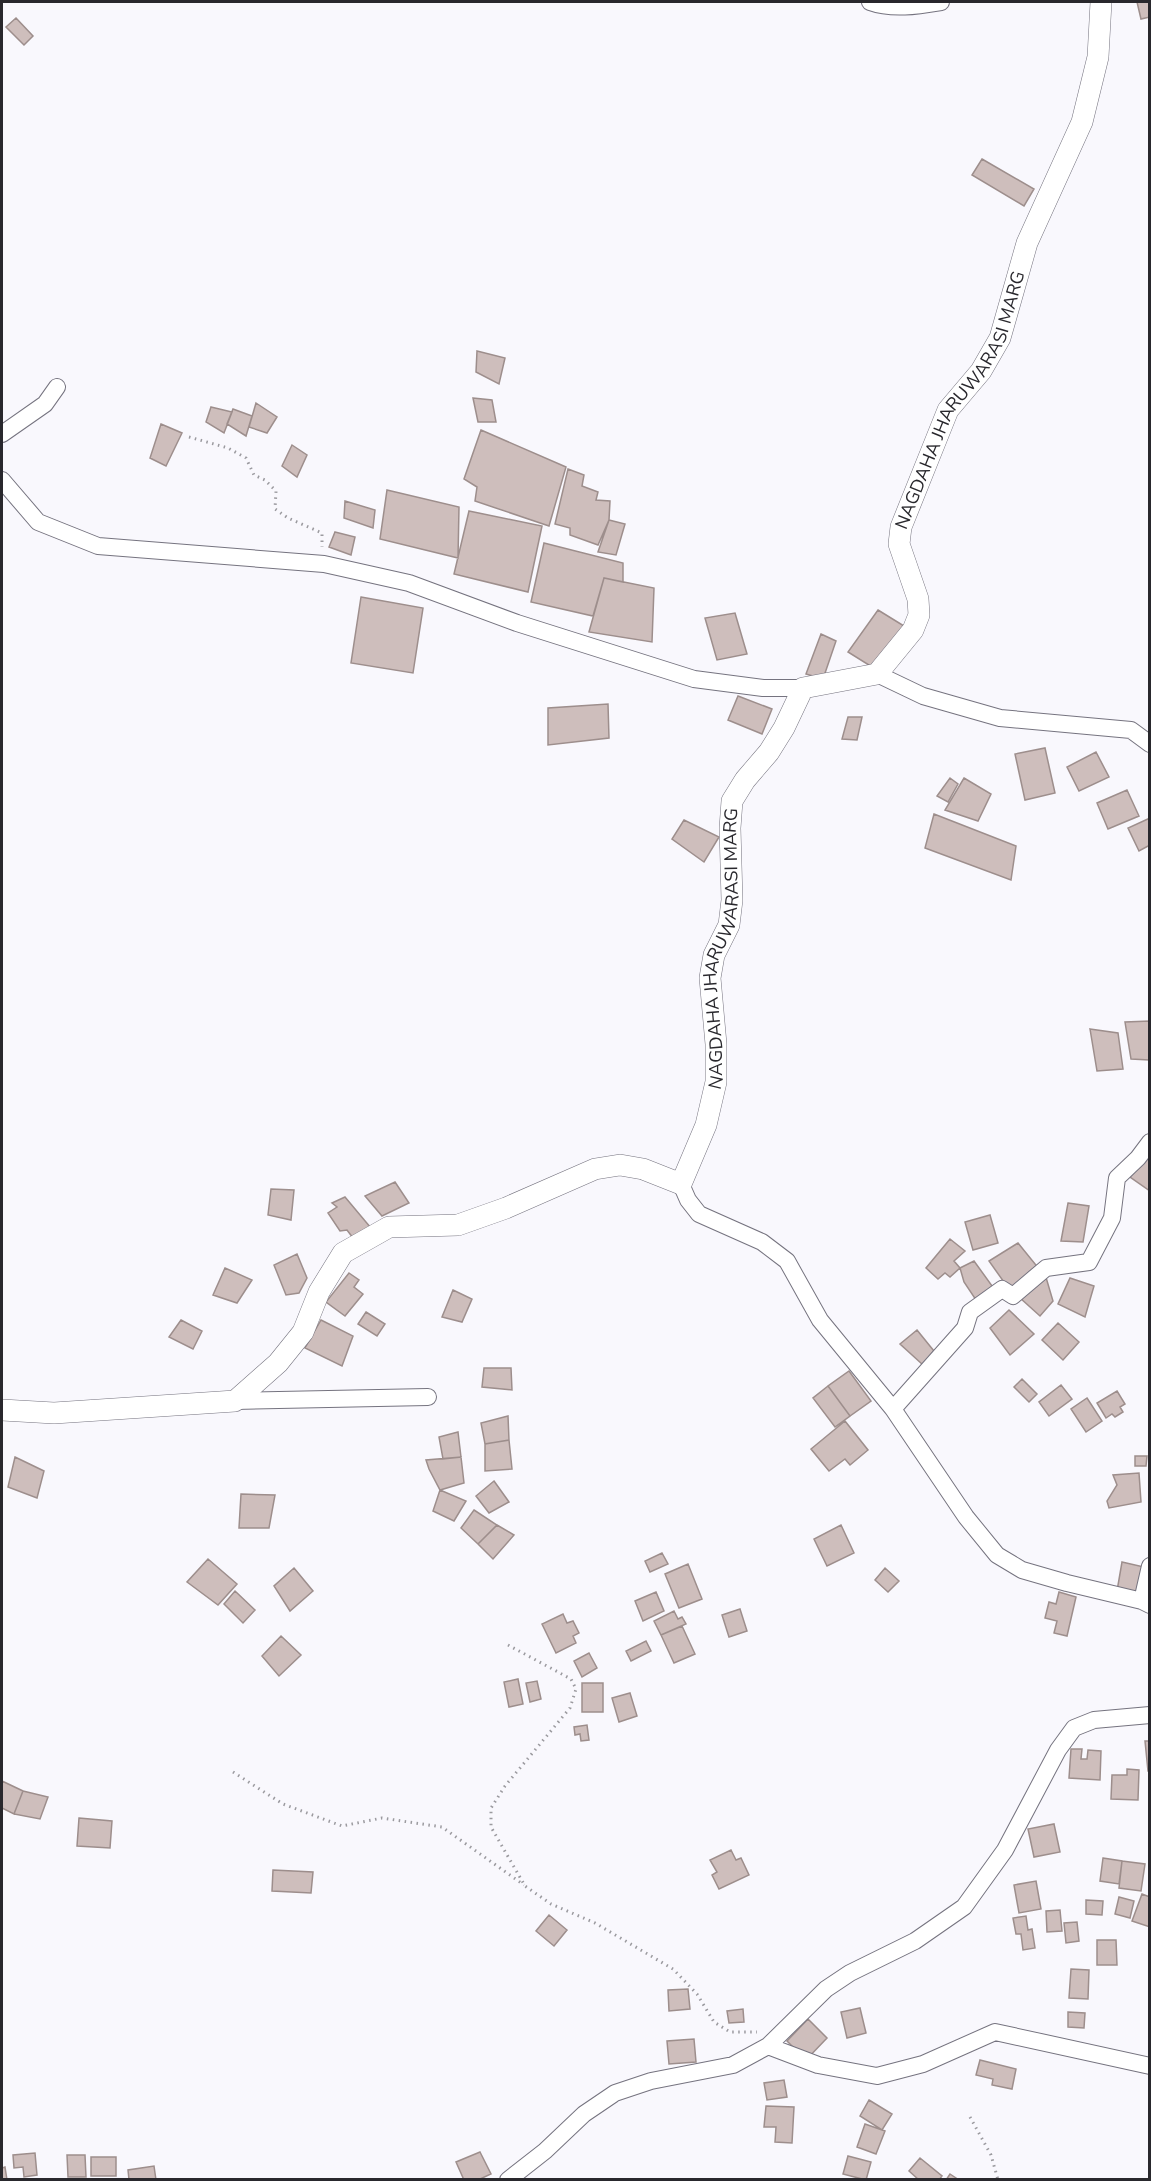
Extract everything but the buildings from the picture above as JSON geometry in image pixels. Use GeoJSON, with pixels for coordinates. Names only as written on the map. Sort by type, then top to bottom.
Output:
{"type":"FeatureCollection","features":[{"type":"Feature","properties":{"kind":"street"},"geometry":{"type":"LineString","coordinates":[[870,2],[884,6],[941,2]]}},
{"type":"Feature","properties":{"kind":"street","name":"NAGDAHA JHARUWARASI MARG"},"geometry":{"type":"LineString","coordinates":[[877,674],[913,630],[919,615],[918,599],[899,544],[901,527],[948,410],[981,371],[1000,338],[1027,243],[1082,122],[1098,57],[1101,2]]}},
{"type":"Feature","properties":{"kind":"street"},"geometry":{"type":"LineString","coordinates":[[2,434],[45,404],[57,387]]}},
{"type":"Feature","properties":{"kind":"street"},"geometry":{"type":"LineString","coordinates":[[2,480],[38,522],[98,546],[324,564],[409,583],[517,623],[694,679],[763,688],[803,688],[877,674],[923,696],[1000,718],[1131,730],[1149,744]]}},
{"type":"Feature","properties":{"kind":"street","name":"NAGDAHA JHARUWARASI MARG"},"geometry":{"type":"LineString","coordinates":[[681,1184],[706,1125],[716,1082],[716,1044],[710,978],[714,955],[729,925],[732,900],[730,828],[732,801],[745,780],[770,752],[803,688]]}},
{"type":"Feature","properties":{"kind":"street"},"geometry":{"type":"LineString","coordinates":[[893,1409],[965,1328],[970,1312],[1002,1289],[1013,1296],[1046,1268],[1089,1262],[1112,1218],[1118,1178],[1138,1158],[1149,1142]]}},
{"type":"Feature","properties":{"kind":"street"},"geometry":{"type":"LineString","coordinates":[[234,1401],[279,1363],[303,1332],[319,1292],[343,1253],[390,1227],[458,1225],[506,1208],[595,1169],[620,1165],[644,1169],[681,1184],[688,1200],[699,1214],[762,1242],[787,1261],[820,1320],[893,1409],[966,1517],[996,1555],[1022,1570],[1145,1603],[1149,1566]]}},
{"type":"Feature","properties":{"kind":"street"},"geometry":{"type":"LineString","coordinates":[[2,1410],[54,1413],[234,1401],[428,1397]]}},
{"type":"Feature","properties":{"kind":"street"},"geometry":{"type":"LineString","coordinates":[[508,2180],[545,2151],[584,2114],[615,2093],[651,2081],[734,2065],[768,2046],[826,1989],[850,1973],[915,1941],[964,1906],[1005,1850],[1058,1750],[1074,1728],[1094,1720],[1149,1715]]}},
{"type":"Feature","properties":{"kind":"street"},"geometry":{"type":"LineString","coordinates":[[768,2046],[818,2065],[877,2076],[923,2064],[995,2032],[1149,2064]]}},
{"type":"Feature","properties":{"kind":"path"},"geometry":{"type":"LineString","coordinates":[[189,437],[228,448],[246,458],[254,476],[265,480],[276,491],[275,509],[288,518],[322,533],[324,564]]}},
{"type":"Feature","properties":{"kind":"path"},"geometry":{"type":"LineString","coordinates":[[508,1645],[571,1679],[576,1689],[570,1708],[505,1786],[490,1809],[491,1827],[525,1886]]}},
{"type":"Feature","properties":{"kind":"path"},"geometry":{"type":"LineString","coordinates":[[232,1772],[283,1804],[342,1826],[382,1818],[441,1827],[551,1904],[595,1923],[673,1969],[697,1994],[714,2022],[730,2032],[783,2031]]}},
{"type":"Feature","properties":{"kind":"path"},"geometry":{"type":"LineString","coordinates":[[970,2116],[991,2155],[998,2180]]}}]}
